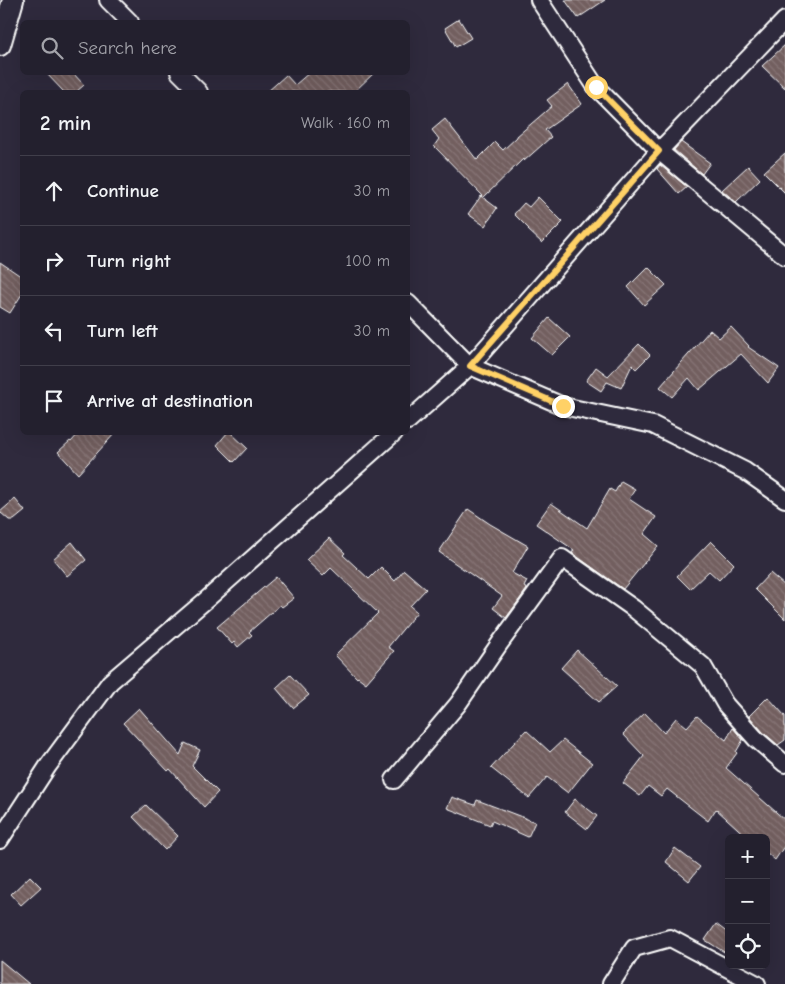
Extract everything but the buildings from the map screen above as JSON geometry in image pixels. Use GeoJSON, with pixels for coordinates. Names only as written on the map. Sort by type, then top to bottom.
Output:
{"type":"FeatureCollection","features":[{"type":"Feature","properties":{"kind":"street"},"geometry":{"type":"LineString","coordinates":[[0,45],[13,0]]}},
{"type":"Feature","properties":{"kind":"street"},"geometry":{"type":"LineString","coordinates":[[108,0],[128,20]]}},
{"type":"Feature","properties":{"kind":"street"},"geometry":{"type":"LineString","coordinates":[[539,0],[596,87],[659,151],[785,256]]}},
{"type":"Feature","properties":{"kind":"street"},"geometry":{"type":"LineString","coordinates":[[410,419],[470,366],[659,151],[785,20]]}},
{"type":"Feature","properties":{"kind":"street"},"geometry":{"type":"LineString","coordinates":[[183,75],[197,90]]}},
{"type":"Feature","properties":{"kind":"street"},"geometry":{"type":"LineString","coordinates":[[410,305],[470,366],[563,406],[653,425],[745,471],[785,499]]}},
{"type":"Feature","properties":{"kind":"street"},"geometry":{"type":"LineString","coordinates":[[0,840],[48,766],[110,682],[206,600],[392,435]]}},
{"type":"Feature","properties":{"kind":"street"},"geometry":{"type":"LineString","coordinates":[[394,780],[458,704],[562,558],[633,608],[703,666],[725,704],[756,739],[785,764]]}},
{"type":"Feature","properties":{"kind":"street"},"geometry":{"type":"LineString","coordinates":[[611,984],[634,948],[670,938],[757,984]]}},
{"type":"Feature","properties":{"kind":"route"},"geometry":{"type":"LineString","coordinates":[[563,406],[470,366],[659,151],[596,87]]}}]}
